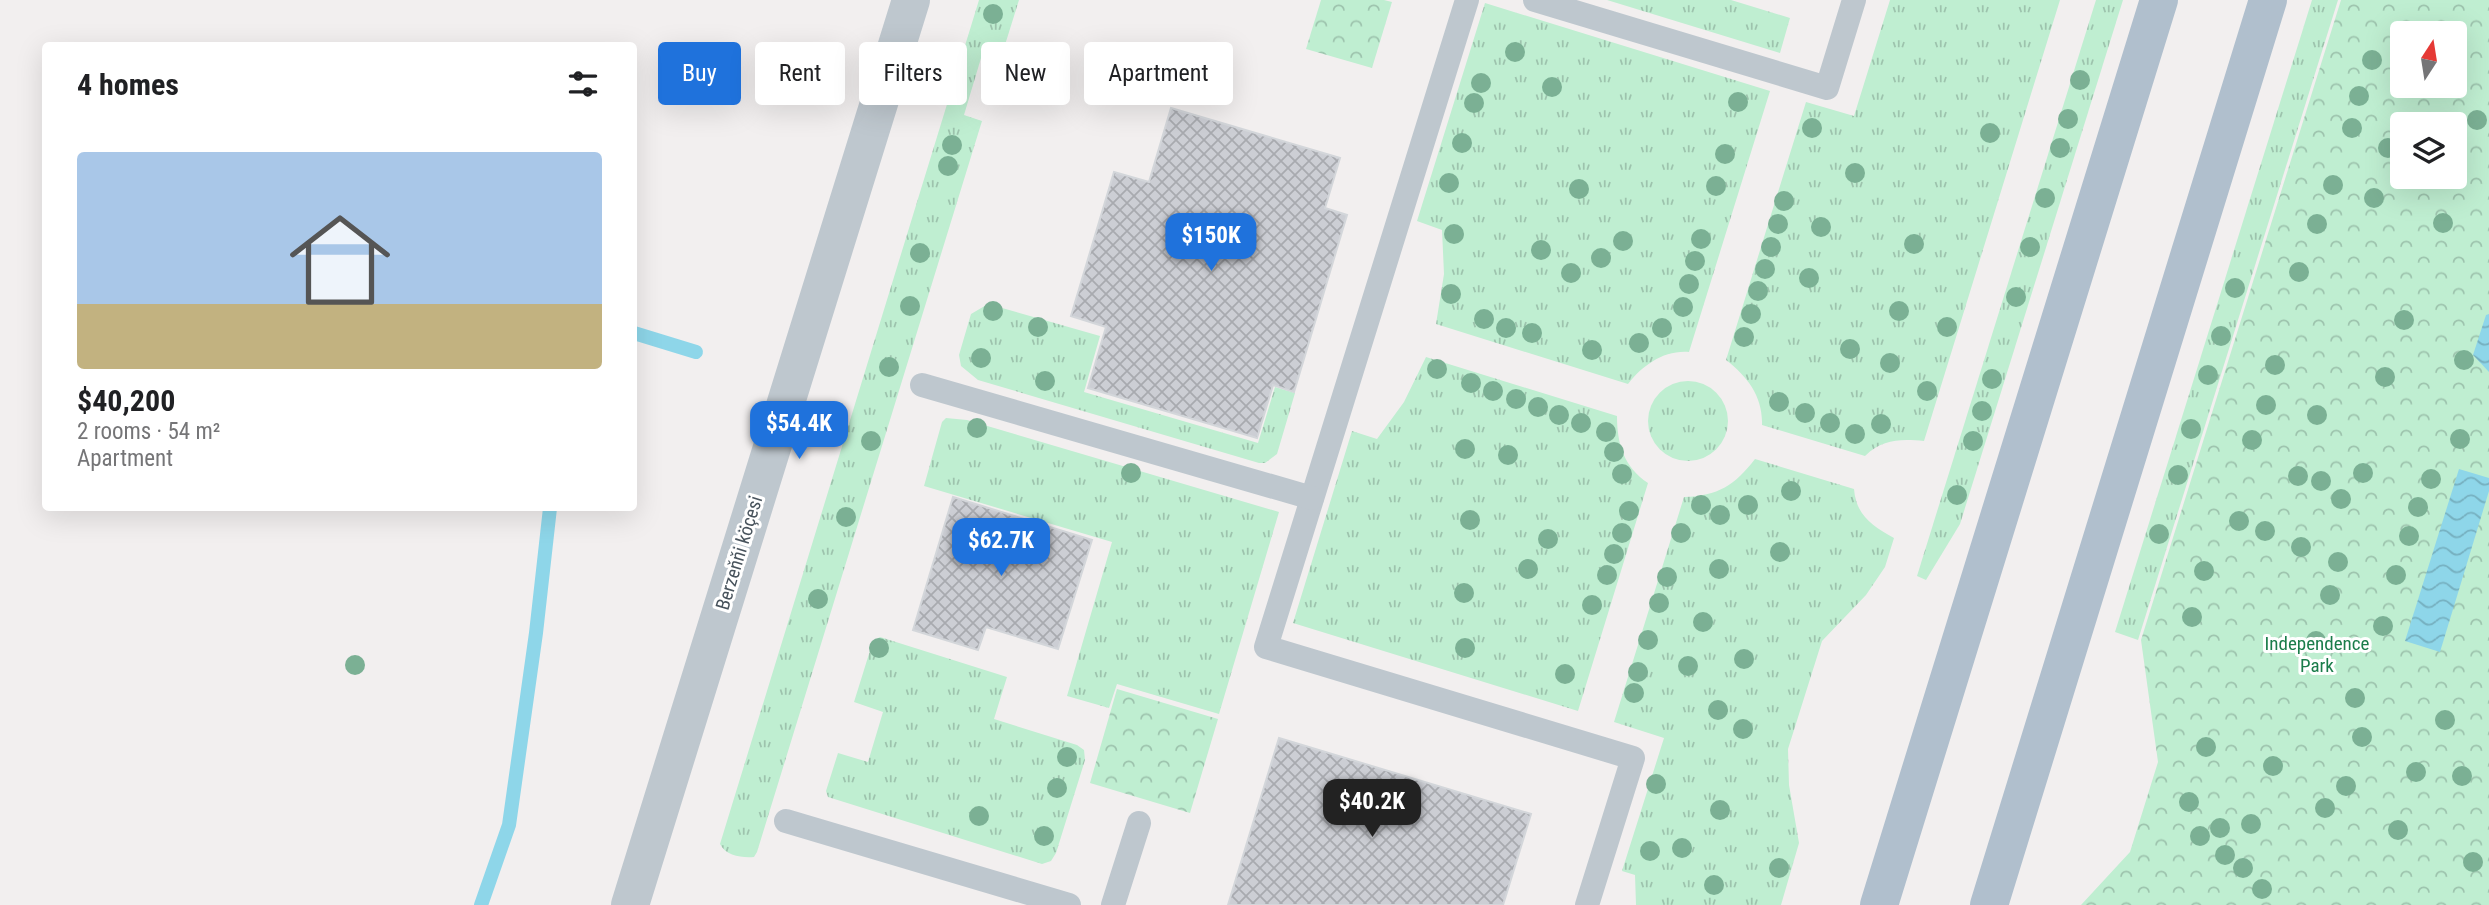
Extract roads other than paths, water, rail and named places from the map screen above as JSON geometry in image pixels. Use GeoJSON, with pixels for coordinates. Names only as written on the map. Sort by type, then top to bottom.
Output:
{"type":"FeatureCollection","features":[{"type":"Feature","properties":{"kind":"main road"},"geometry":{"type":"LineString","coordinates":[[1879,905],[2160,0]]}},
{"type":"Feature","properties":{"kind":"main road"},"geometry":{"type":"LineString","coordinates":[[1989,905],[2268,0]]}},
{"type":"Feature","properties":{"kind":"street","name":"Berzeňňi köçesi"},"geometry":{"type":"LineString","coordinates":[[630,905],[911,0]]}},
{"type":"Feature","properties":{"kind":"lane"},"geometry":{"type":"LineString","coordinates":[[1467,0],[1266,647],[1633,758],[1587,905]]}},
{"type":"Feature","properties":{"kind":"lane"},"geometry":{"type":"LineString","coordinates":[[1535,0],[1827,88],[1854,0]]}},
{"type":"Feature","properties":{"kind":"lane"},"geometry":{"type":"LineString","coordinates":[[922,385],[1312,498]]}},
{"type":"Feature","properties":{"kind":"lane"},"geometry":{"type":"LineString","coordinates":[[786,821],[1069,905]]}},
{"type":"Feature","properties":{"kind":"lane"},"geometry":{"type":"LineString","coordinates":[[1113,905],[1139,823]]}},
{"type":"Feature","properties":{"kind":"water"},"geometry":{"type":"Polygon","coordinates":[[[2489,314],[2489,372],[2473,355],[2486,315],[2489,314]]]}},
{"type":"Feature","properties":{"kind":"water"},"geometry":{"type":"Polygon","coordinates":[[[2459,469],[2489,478],[2489,491],[2440,652],[2405,641],[2459,469]]]}},
{"type":"Feature","properties":{"kind":"waterway"},"geometry":{"type":"LineString","coordinates":[[637,334],[696,352]]}},
{"type":"Feature","properties":{"kind":"waterway"},"geometry":{"type":"LineString","coordinates":[[481,905],[509,825],[536,633],[550,511]]}},
{"type":"Feature","properties":{"kind":"park label","name":"Independence Park"},"geometry":{"type":"Point","coordinates":[2317,654]}}]}
